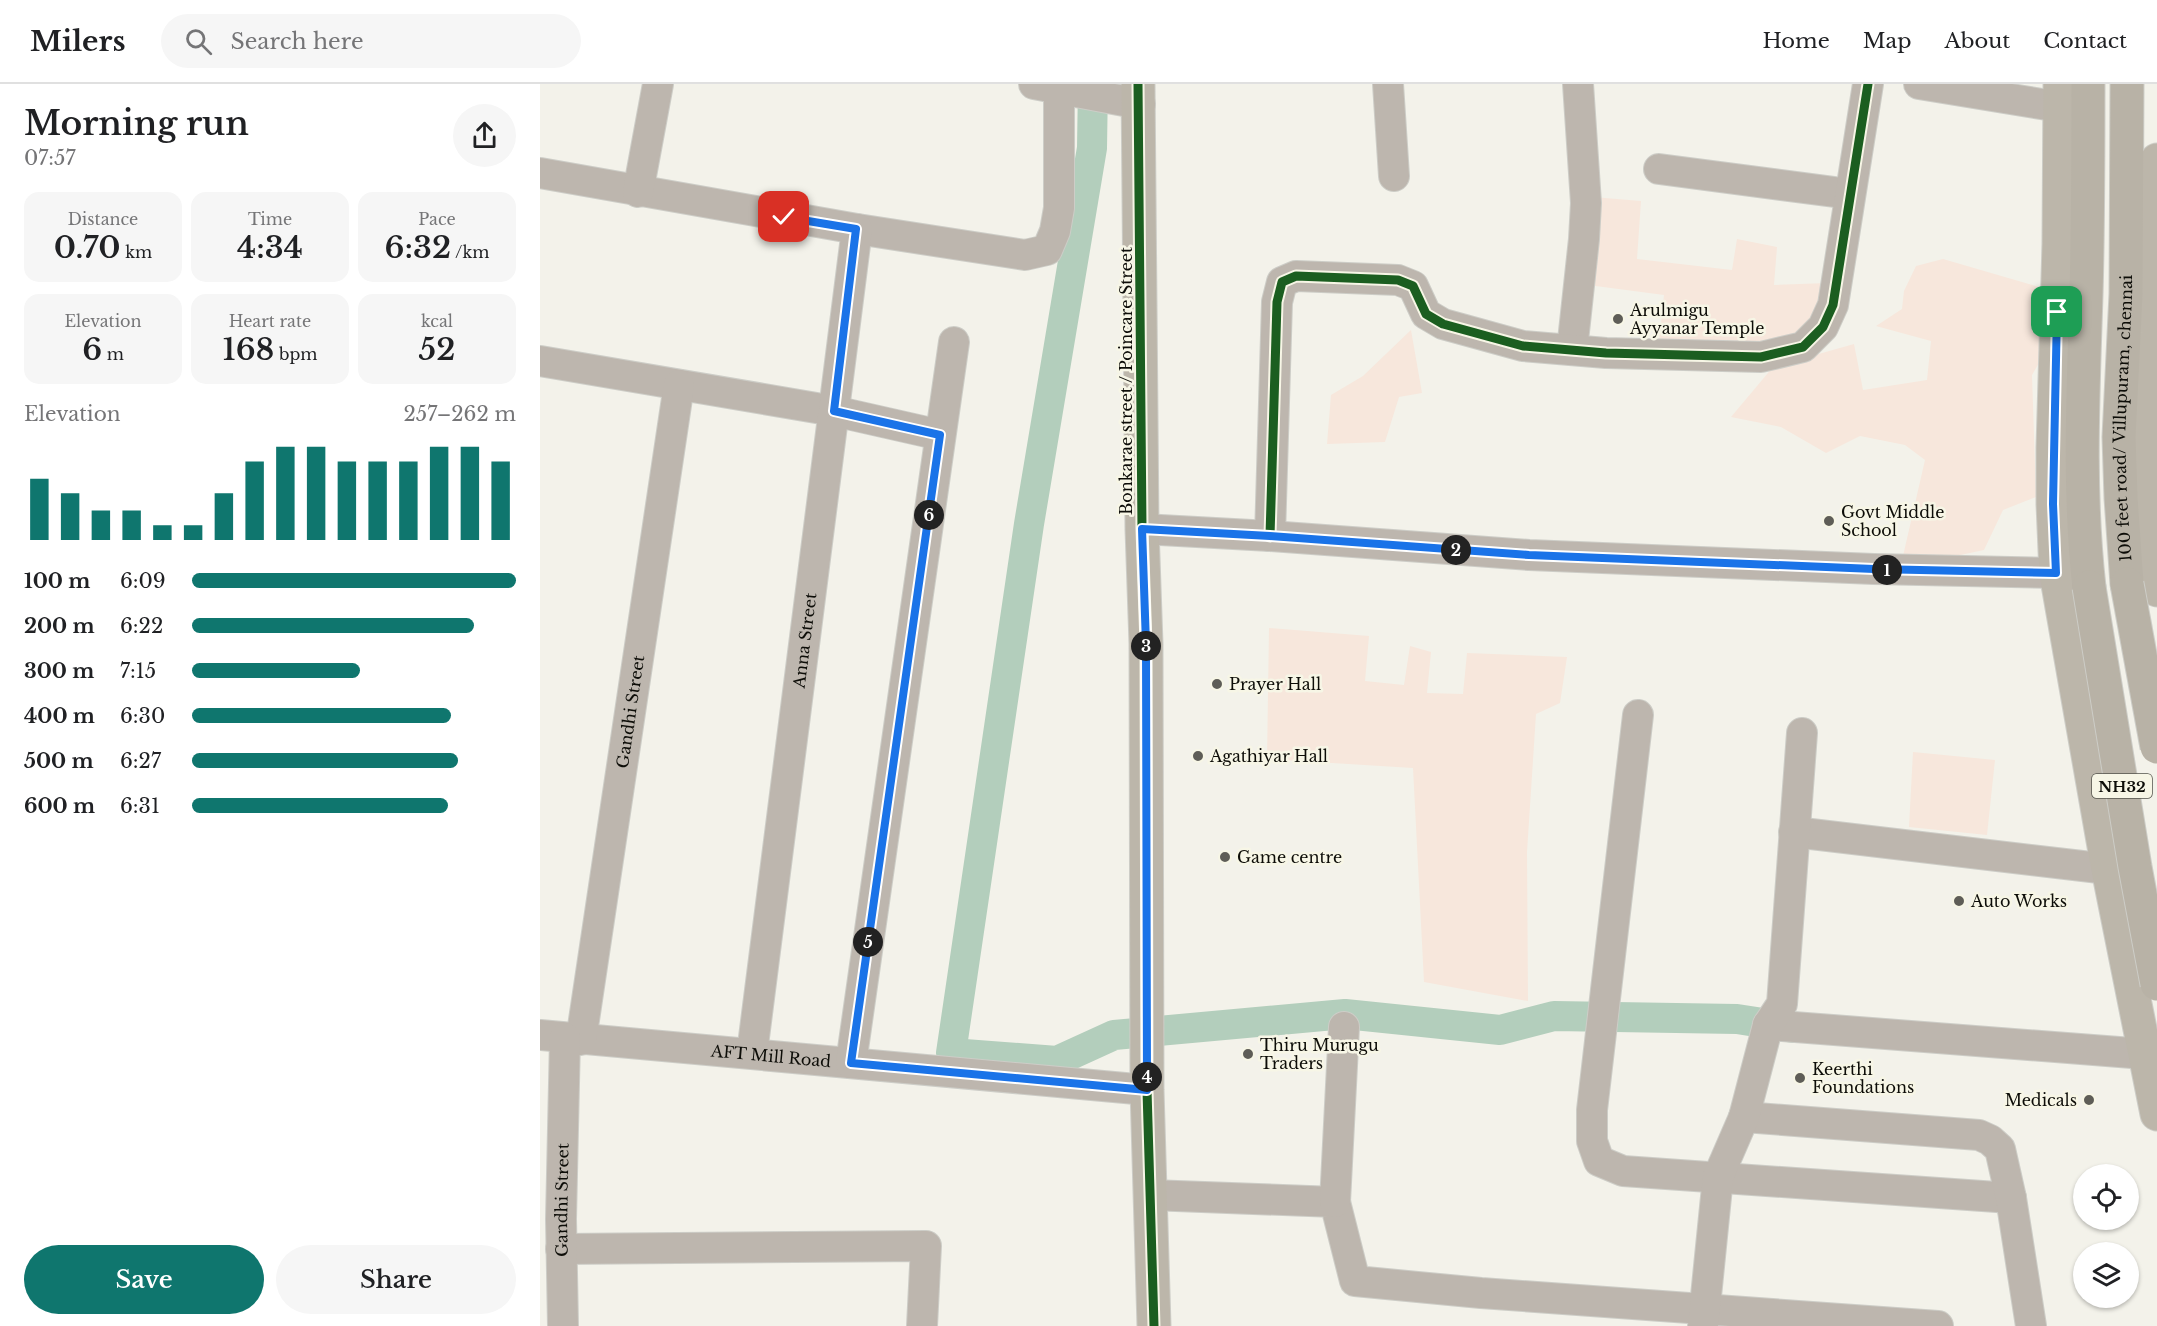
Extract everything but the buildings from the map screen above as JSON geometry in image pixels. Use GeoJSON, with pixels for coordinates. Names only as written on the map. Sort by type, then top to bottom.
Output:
{"type":"FeatureCollection","features":[{"type":"Feature","properties":{"kind":"highway","name":"NH32"},"geometry":{"type":"LineString","coordinates":[[2088,84],[2086,293],[2081,444],[2084,545],[2135,867],[2157,984]]}},
{"type":"Feature","properties":{"kind":"highway","name":"100 feet road/ Villupuram, chennai"},"geometry":{"type":"LineString","coordinates":[[2127,84],[2126,294],[2119,436],[2121,498],[2149,586],[2128,602],[2157,747]]}},
{"type":"Feature","properties":{"kind":"street"},"geometry":{"type":"LineString","coordinates":[[638,192],[658,84]]}},
{"type":"Feature","properties":{"kind":"street"},"geometry":{"type":"LineString","coordinates":[[1388,84],[1394,176]]}},
{"type":"Feature","properties":{"kind":"street"},"geometry":{"type":"LineString","coordinates":[[1572,350],[1586,203],[1578,84]]}},
{"type":"Feature","properties":{"kind":"street"},"geometry":{"type":"LineString","coordinates":[[1270,536],[1277,302],[1282,282],[1296,276],[1398,280],[1413,286],[1426,314],[1443,324],[1523,346],[1606,353],[1761,357],[1803,347],[1823,327],[1833,305],[1868,84]]}},
{"type":"Feature","properties":{"kind":"street"},"geometry":{"type":"LineString","coordinates":[[1919,84],[2060,96],[2059,244],[2053,459],[2053,504],[2059,588],[2108,869],[2157,1114]]}},
{"type":"Feature","properties":{"kind":"street"},"geometry":{"type":"LineString","coordinates":[[540,173],[856,229],[1025,255],[1047,250],[1055,231],[1059,208],[1053,87],[1138,97]]}},
{"type":"Feature","properties":{"kind":"street","name":"Bonkarae street / Poincare Street"},"geometry":{"type":"LineString","coordinates":[[1138,97],[1142,529],[1146,644],[1147,1082],[1154,1326]]}},
{"type":"Feature","properties":{"kind":"street"},"geometry":{"type":"LineString","coordinates":[[2149,586],[2146,446],[2157,160]]}},
{"type":"Feature","properties":{"kind":"street"},"geometry":{"type":"LineString","coordinates":[[1659,169],[1850,194]]}},
{"type":"Feature","properties":{"kind":"street","name":"Anna Street"},"geometry":{"type":"LineString","coordinates":[[752,1053],[856,229]]}},
{"type":"Feature","properties":{"kind":"street"},"geometry":{"type":"LineString","coordinates":[[851,1063],[954,342]]}},
{"type":"Feature","properties":{"kind":"street"},"geometry":{"type":"LineString","coordinates":[[540,361],[834,411],[940,435]]}},
{"type":"Feature","properties":{"kind":"street","name":"Gandhi Street"},"geometry":{"type":"LineString","coordinates":[[562,1326],[561,1249],[550,1219],[562,1037],[680,385]]}},
{"type":"Feature","properties":{"kind":"street"},"geometry":{"type":"LineString","coordinates":[[1142,529],[1529,555],[1874,569],[2157,597]]}},
{"type":"Feature","properties":{"kind":"street"},"geometry":{"type":"LineString","coordinates":[[1638,715],[1595,1079],[1592,1141],[1599,1161],[1623,1171],[2011,1198]]}},
{"type":"Feature","properties":{"kind":"street"},"geometry":{"type":"LineString","coordinates":[[1704,1318],[1718,1177],[1744,1117],[1768,1025],[1782,1004],[1802,734]]}},
{"type":"Feature","properties":{"kind":"street"},"geometry":{"type":"LineString","coordinates":[[1794,832],[2108,869]]}},
{"type":"Feature","properties":{"kind":"street"},"geometry":{"type":"LineString","coordinates":[[1768,1025],[2145,1054]]}},
{"type":"Feature","properties":{"kind":"street"},"geometry":{"type":"LineString","coordinates":[[1344,1028],[1335,1202],[1355,1281],[1704,1318],[1938,1326]]}},
{"type":"Feature","properties":{"kind":"street","name":"AFT Mill Road"},"geometry":{"type":"LineString","coordinates":[[562,1037],[851,1063],[1147,1082]]}},
{"type":"Feature","properties":{"kind":"street"},"geometry":{"type":"LineString","coordinates":[[1744,1117],[1979,1135],[1990,1140],[2000,1149],[2011,1198],[2031,1326]]}},
{"type":"Feature","properties":{"kind":"street"},"geometry":{"type":"LineString","coordinates":[[1150,1195],[1335,1202]]}},
{"type":"Feature","properties":{"kind":"street"},"geometry":{"type":"LineString","coordinates":[[561,1249],[926,1246],[922,1326]]}},
{"type":"Feature","properties":{"kind":"shaded area"},"geometry":{"type":"Polygon","coordinates":[[[1593,197],[1641,201],[1637,259],[1732,270],[1737,239],[1777,247],[1774,285],[1828,283],[1808,330],[1751,347],[1659,341],[1664,295],[1588,285],[1593,197]]]}},
{"type":"Feature","properties":{"kind":"shaded area"},"geometry":{"type":"Polygon","coordinates":[[[1943,259],[2039,287],[2044,354],[2032,375],[2036,497],[2003,510],[1984,550],[1946,558],[1903,556],[1925,460],[1905,445],[1860,436],[1826,453],[1781,427],[1731,417],[1773,367],[1854,344],[1863,390],[1927,380],[1931,341],[1876,326],[1902,309],[1904,291],[1916,266],[1943,259]]]}},
{"type":"Feature","properties":{"kind":"shaded area"},"geometry":{"type":"Polygon","coordinates":[[[1411,330],[1422,393],[1399,397],[1385,442],[1327,444],[1331,395],[1363,376],[1411,330]]]}},
{"type":"Feature","properties":{"kind":"shaded area"},"geometry":{"type":"Polygon","coordinates":[[[1269,628],[1369,636],[1365,681],[1404,685],[1410,646],[1431,652],[1427,693],[1463,694],[1467,653],[1567,657],[1560,703],[1536,714],[1527,852],[1528,1001],[1424,982],[1413,768],[1267,759],[1269,628]]]}},
{"type":"Feature","properties":{"kind":"shaded area"},"geometry":{"type":"Polygon","coordinates":[[[1913,752],[1995,760],[1987,835],[1909,827],[1913,752]]]}},
{"type":"Feature","properties":{"kind":"waterway"},"geometry":{"type":"LineString","coordinates":[[1093,84],[1092,148],[1029,524],[951,1053],[1057,1061],[1114,1035],[1345,1014],[1500,1030],[1554,1016],[1737,1019],[1794,1028]]}},
{"type":"Feature","properties":{"kind":"cycle path"},"geometry":{"type":"LineString","coordinates":[[1138,84],[1142,529],[1146,644],[1147,1090],[1154,1326]]}},
{"type":"Feature","properties":{"kind":"cycle path"},"geometry":{"type":"LineString","coordinates":[[1270,536],[1277,302],[1282,282],[1296,276],[1398,280],[1413,286],[1426,314],[1443,324],[1523,346],[1606,353],[1761,357],[1803,347],[1823,327],[1833,305],[1868,84]]}},
{"type":"Feature","properties":{"kind":"place","name":"Arulmigu Ayyanar Temple"},"geometry":{"type":"Point","coordinates":[1618,319]}},
{"type":"Feature","properties":{"kind":"place","name":"Govt Middle School"},"geometry":{"type":"Point","coordinates":[1829,521]}},
{"type":"Feature","properties":{"kind":"place","name":"Prayer Hall"},"geometry":{"type":"Point","coordinates":[1217,684]}},
{"type":"Feature","properties":{"kind":"place","name":"Agathiyar Hall"},"geometry":{"type":"Point","coordinates":[1198,756]}},
{"type":"Feature","properties":{"kind":"place","name":"Game centre"},"geometry":{"type":"Point","coordinates":[1225,857]}},
{"type":"Feature","properties":{"kind":"place","name":"Auto Works"},"geometry":{"type":"Point","coordinates":[1959,901]}},
{"type":"Feature","properties":{"kind":"place","name":"Thiru Murugu Traders"},"geometry":{"type":"Point","coordinates":[1248,1054]}},
{"type":"Feature","properties":{"kind":"place","name":"Keerthi Foundations"},"geometry":{"type":"Point","coordinates":[1800,1078]}},
{"type":"Feature","properties":{"kind":"place","name":"Medicals"},"geometry":{"type":"Point","coordinates":[2089,1100]}},
{"type":"Feature","properties":{"kind":"route"},"geometry":{"type":"LineString","coordinates":[[784,217],[856,229],[834,411],[940,435],[851,1063],[1147,1090],[1146,644],[1142,529],[1529,555],[1874,569],[2056,573],[2053,448],[2057,312]]}}]}
